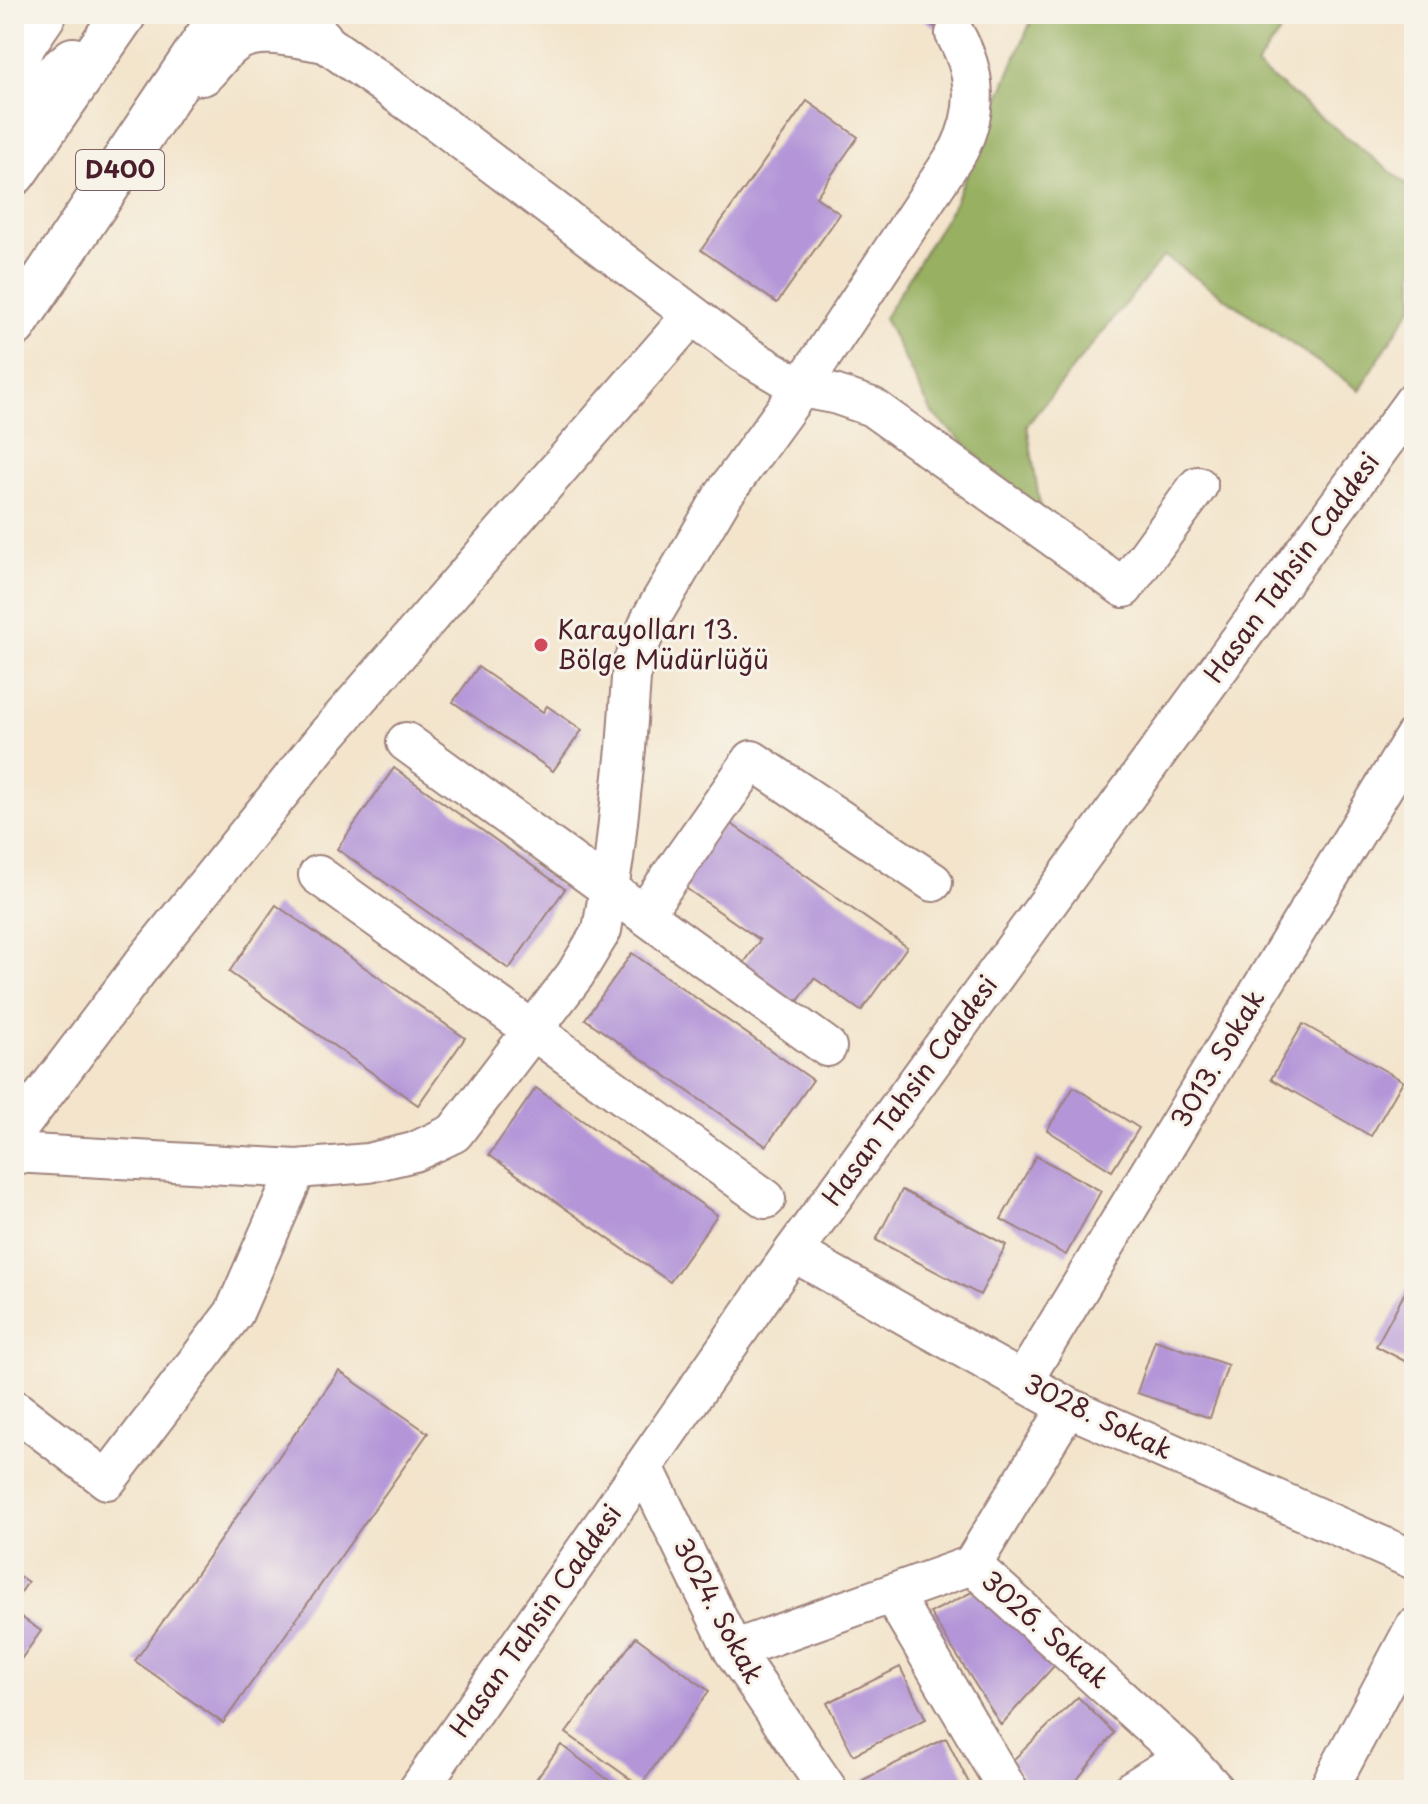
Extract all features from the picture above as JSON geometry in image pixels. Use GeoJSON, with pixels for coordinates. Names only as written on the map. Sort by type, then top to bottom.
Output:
{"type":"FeatureCollection","features":[{"type":"Feature","properties":{"kind":"main road"},"geometry":{"type":"LineString","coordinates":[[14,58],[44,14]]}},
{"type":"Feature","properties":{"kind":"main road","name":"D400"},"geometry":{"type":"LineString","coordinates":[[14,325],[223,14]]}},
{"type":"Feature","properties":{"kind":"main road"},"geometry":{"type":"LineString","coordinates":[[14,110],[121,18]]}},
{"type":"Feature","properties":{"kind":"main road","name":"D400"},"geometry":{"type":"LineString","coordinates":[[14,173],[121,18]]}},
{"type":"Feature","properties":{"kind":"main road"},"geometry":{"type":"LineString","coordinates":[[130,155],[234,40],[247,35],[314,26]]}},
{"type":"Feature","properties":{"kind":"street"},"geometry":{"type":"LineString","coordinates":[[314,26],[744,354],[801,388],[834,394],[872,407],[1124,588],[1198,486]]}},
{"type":"Feature","properties":{"kind":"street"},"geometry":{"type":"LineString","coordinates":[[14,1153],[297,1169],[368,1163],[414,1152],[454,1133],[575,975],[602,930],[626,749],[632,664],[651,618],[724,494],[801,388],[967,135],[973,111],[974,85],[971,67],[955,34]]}},
{"type":"Feature","properties":{"kind":"street"},"geometry":{"type":"LineString","coordinates":[[14,1134],[141,966],[326,736],[692,315]]}},
{"type":"Feature","properties":{"kind":"street","name":"Hasan Tahsin Caddesi"},"geometry":{"type":"LineString","coordinates":[[418,1790],[793,1252],[1414,401]]}},
{"type":"Feature","properties":{"kind":"street","name":"3013. Sokak"},"geometry":{"type":"LineString","coordinates":[[1023,1381],[1414,737]]}},
{"type":"Feature","properties":{"kind":"street"},"geometry":{"type":"LineString","coordinates":[[406,742],[827,1047]]}},
{"type":"Feature","properties":{"kind":"street"},"geometry":{"type":"LineString","coordinates":[[644,914],[752,760],[933,882]]}},
{"type":"Feature","properties":{"kind":"street"},"geometry":{"type":"LineString","coordinates":[[318,875],[766,1199]]}},
{"type":"Feature","properties":{"kind":"street"},"geometry":{"type":"LineString","coordinates":[[14,1409],[107,1480],[234,1313],[297,1169]]}},
{"type":"Feature","properties":{"kind":"street","name":"3028. Sokak"},"geometry":{"type":"LineString","coordinates":[[793,1252],[1068,1407],[1414,1560]]}},
{"type":"Feature","properties":{"kind":"street","name":"3026. Sokak"},"geometry":{"type":"LineString","coordinates":[[1068,1407],[972,1565],[1185,1757],[1215,1790]]}},
{"type":"Feature","properties":{"kind":"street","name":"3024. Sokak"},"geometry":{"type":"LineString","coordinates":[[644,1467],[733,1650],[828,1790]]}},
{"type":"Feature","properties":{"kind":"street"},"geometry":{"type":"LineString","coordinates":[[733,1650],[972,1565]]}},
{"type":"Feature","properties":{"kind":"street"},"geometry":{"type":"LineString","coordinates":[[892,1594],[1008,1790]]}},
{"type":"Feature","properties":{"kind":"street"},"geometry":{"type":"LineString","coordinates":[[1328,1790],[1414,1628]]}},
{"type":"Feature","properties":{"kind":"street"},"geometry":{"type":"LineString","coordinates":[[1132,1790],[1185,1757]]}},
{"type":"Feature","properties":{"kind":"green space"},"geometry":{"type":"Polygon","coordinates":[[[1034,14],[1293,14],[1256,66],[1414,190],[1414,304],[1359,390],[1164,256],[1027,425],[1042,518],[932,413],[884,318],[954,204],[1034,14]]]}},
{"type":"Feature","properties":{"kind":"building"},"geometry":{"type":"Polygon","coordinates":[[[916,14],[955,14],[942,32],[916,14]]]}},
{"type":"Feature","properties":{"kind":"building"},"geometry":{"type":"Polygon","coordinates":[[[807,101],[858,137],[816,197],[840,214],[777,303],[701,250],[807,101]]]}},
{"type":"Feature","properties":{"kind":"building"},"geometry":{"type":"Polygon","coordinates":[[[478,667],[543,712],[547,706],[582,730],[553,771],[453,702],[478,667]]]}},
{"type":"Feature","properties":{"kind":"building"},"geometry":{"type":"Polygon","coordinates":[[[394,768],[565,889],[509,969],[337,849],[394,768]]]}},
{"type":"Feature","properties":{"kind":"building"},"geometry":{"type":"Polygon","coordinates":[[[726,820],[907,947],[861,1011],[814,978],[796,1004],[742,966],[760,940],[680,884],[726,820]]]}},
{"type":"Feature","properties":{"kind":"building"},"geometry":{"type":"Polygon","coordinates":[[[276,905],[465,1038],[418,1105],[229,972],[276,905]]]}},
{"type":"Feature","properties":{"kind":"building"},"geometry":{"type":"Polygon","coordinates":[[[632,953],[813,1080],[766,1146],[585,1019],[632,953]]]}},
{"type":"Feature","properties":{"kind":"building"},"geometry":{"type":"Polygon","coordinates":[[[1303,1024],[1403,1081],[1371,1136],[1271,1079],[1303,1024]]]}},
{"type":"Feature","properties":{"kind":"building"},"geometry":{"type":"Polygon","coordinates":[[[1074,1087],[1139,1128],[1112,1171],[1047,1130],[1074,1087]]]}},
{"type":"Feature","properties":{"kind":"building"},"geometry":{"type":"Polygon","coordinates":[[[536,1088],[717,1215],[670,1282],[489,1155],[536,1088]]]}},
{"type":"Feature","properties":{"kind":"building"},"geometry":{"type":"Polygon","coordinates":[[[1036,1156],[1101,1191],[1066,1255],[1001,1219],[1036,1156]]]}},
{"type":"Feature","properties":{"kind":"building"},"geometry":{"type":"Polygon","coordinates":[[[902,1190],[1006,1245],[980,1295],[876,1240],[902,1190]]]}},
{"type":"Feature","properties":{"kind":"building"},"geometry":{"type":"Polygon","coordinates":[[[1409,1285],[1414,1288],[1414,1366],[1376,1346],[1409,1285]]]}},
{"type":"Feature","properties":{"kind":"building"},"geometry":{"type":"Polygon","coordinates":[[[1155,1340],[1228,1365],[1210,1418],[1137,1393],[1155,1340]]]}},
{"type":"Feature","properties":{"kind":"building"},"geometry":{"type":"Polygon","coordinates":[[[339,1371],[428,1433],[223,1723],[135,1661],[339,1371]]]}},
{"type":"Feature","properties":{"kind":"building"},"geometry":{"type":"Polygon","coordinates":[[[14,1573],[28,1582],[14,1602],[14,1573]]]}},
{"type":"Feature","properties":{"kind":"building"},"geometry":{"type":"Polygon","coordinates":[[[984,1586],[1062,1657],[1001,1725],[930,1613],[984,1586]]]}},
{"type":"Feature","properties":{"kind":"building"},"geometry":{"type":"Polygon","coordinates":[[[14,1612],[41,1631],[14,1669],[14,1612]]]}},
{"type":"Feature","properties":{"kind":"building"},"geometry":{"type":"Polygon","coordinates":[[[636,1637],[709,1691],[640,1786],[566,1733],[636,1637]]]}},
{"type":"Feature","properties":{"kind":"building"},"geometry":{"type":"Polygon","coordinates":[[[900,1667],[926,1719],[853,1755],[827,1703],[900,1667]]]}},
{"type":"Feature","properties":{"kind":"building"},"geometry":{"type":"Polygon","coordinates":[[[1078,1697],[1114,1733],[1069,1790],[1033,1790],[1011,1762],[1078,1697]]]}},
{"type":"Feature","properties":{"kind":"building"},"geometry":{"type":"Polygon","coordinates":[[[946,1738],[972,1789],[868,1790],[863,1780],[946,1738]]]}},
{"type":"Feature","properties":{"kind":"building"},"geometry":{"type":"Polygon","coordinates":[[[561,1745],[622,1790],[528,1790],[561,1745]]]}},
{"type":"Feature","properties":{"kind":"place","name":"Karayolları 13. Bölge Müdürlüğü"},"geometry":{"type":"Point","coordinates":[541,645]}}]}
